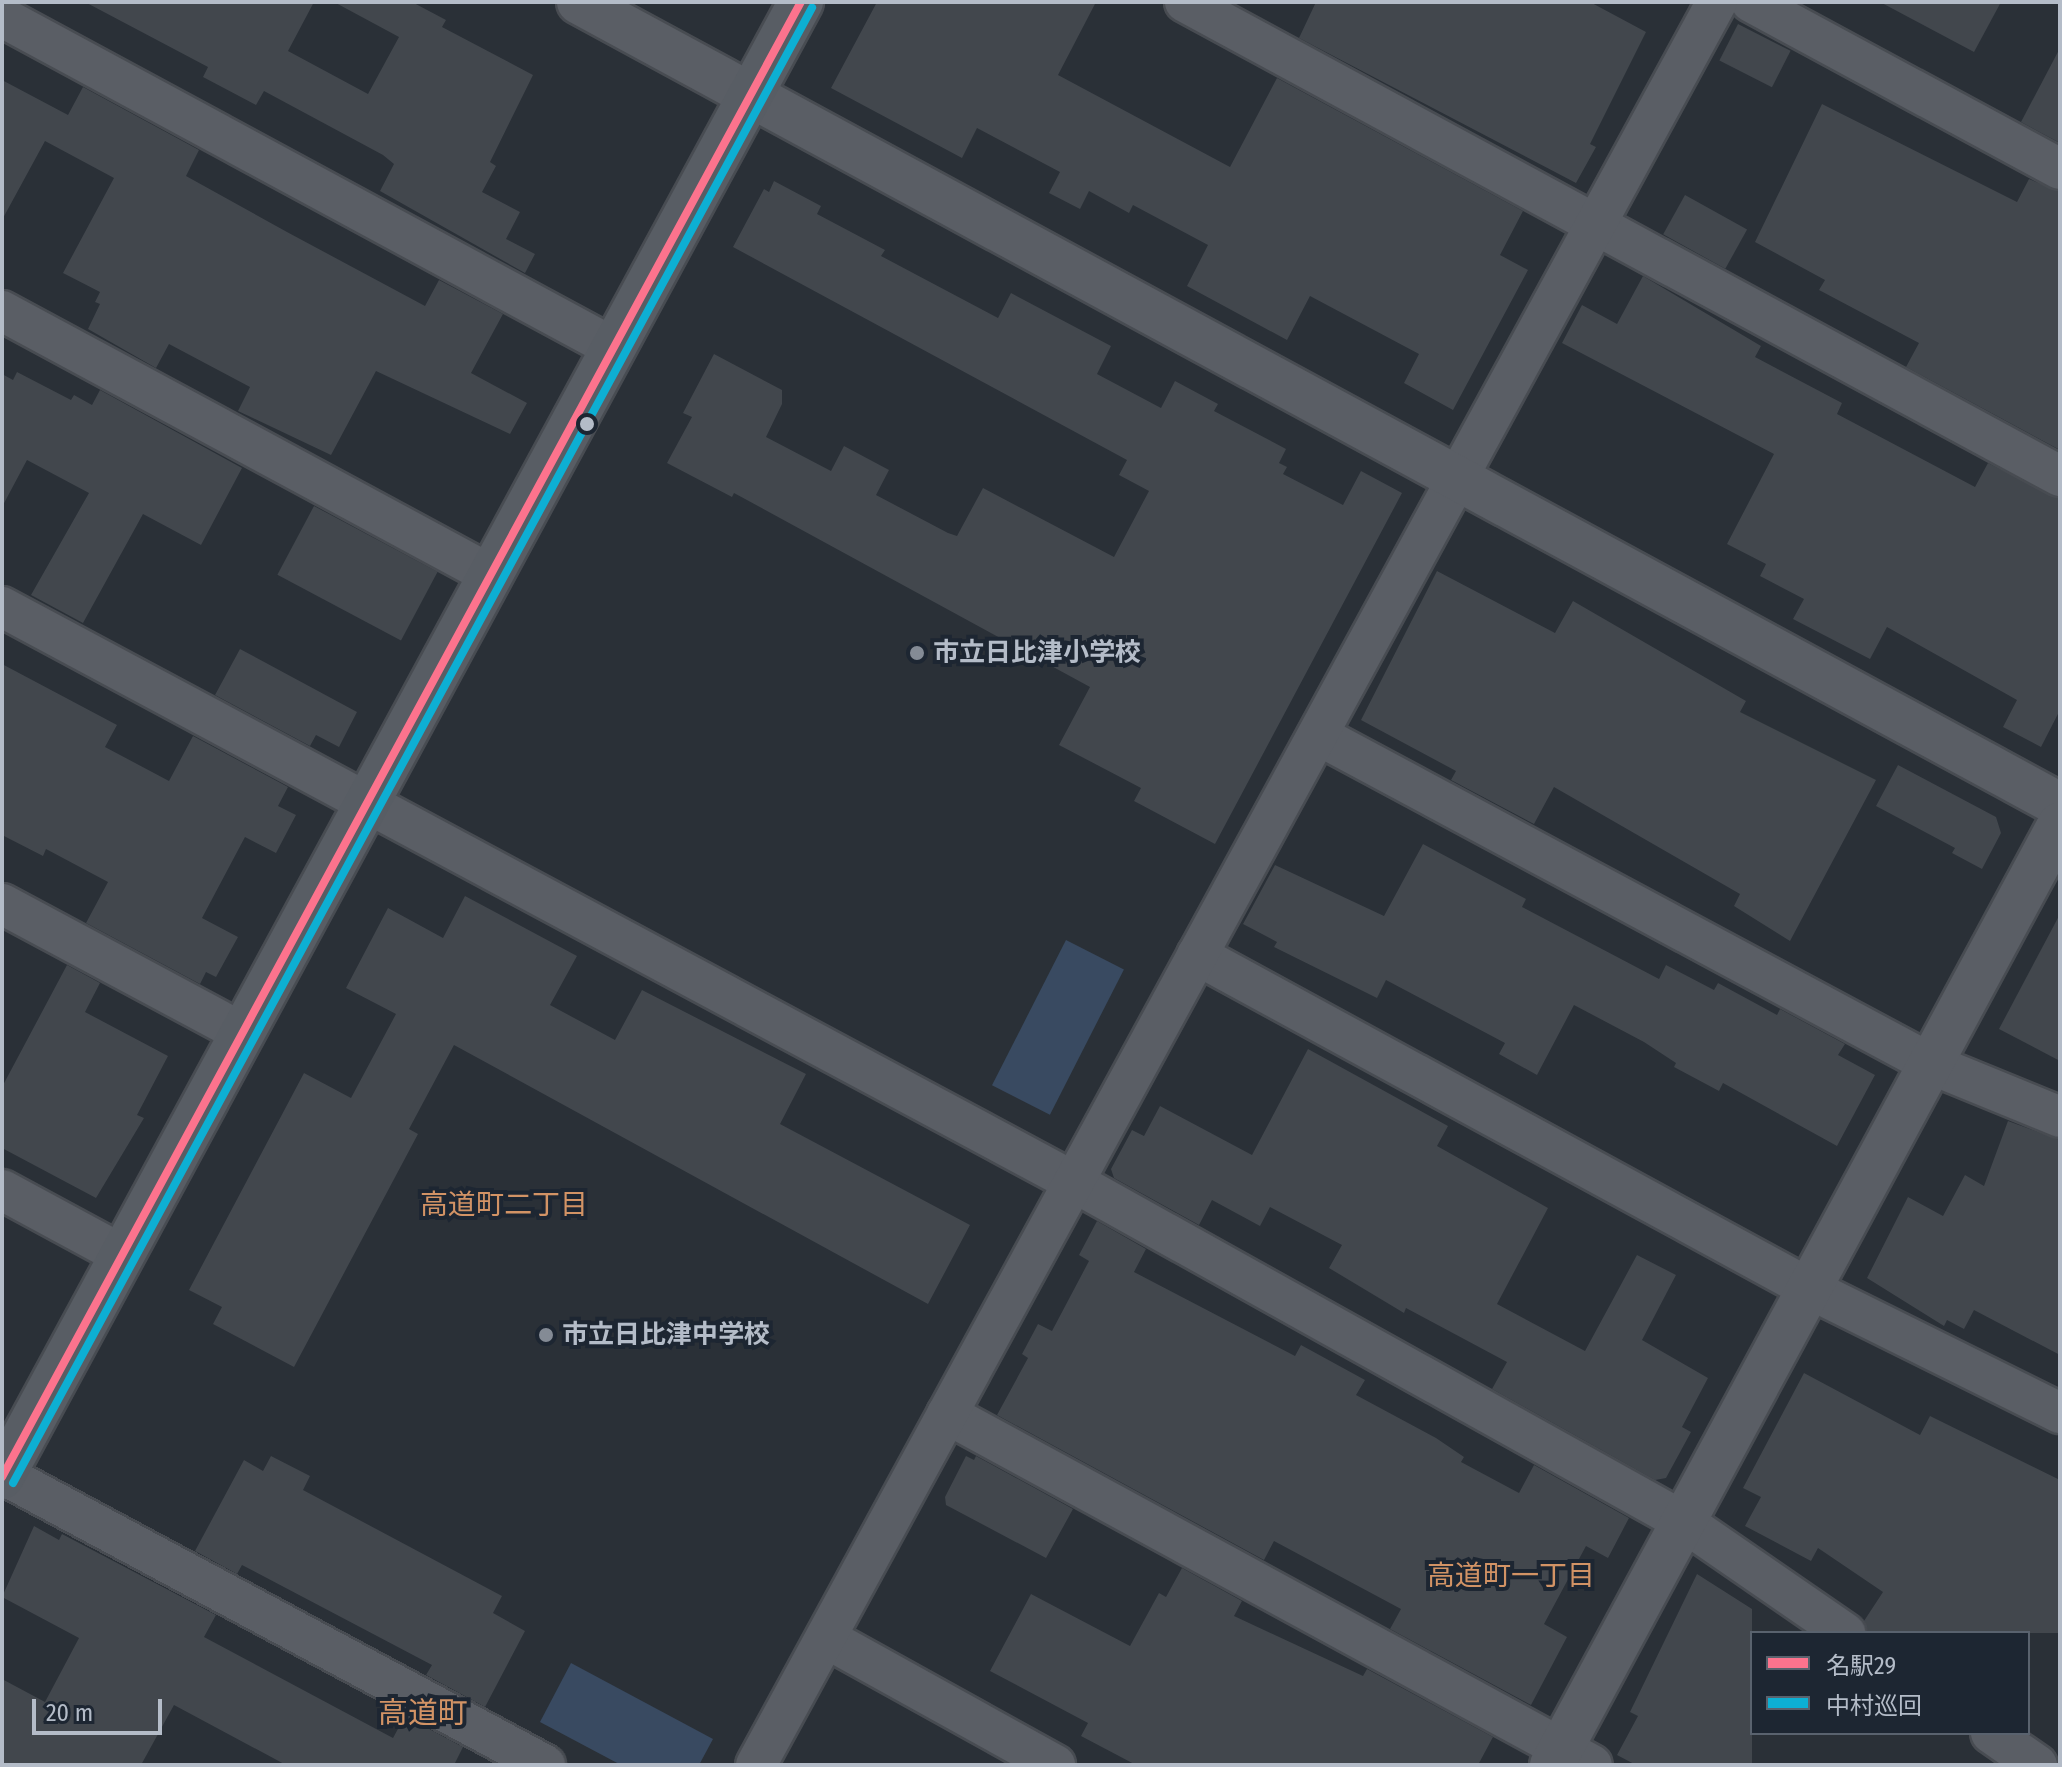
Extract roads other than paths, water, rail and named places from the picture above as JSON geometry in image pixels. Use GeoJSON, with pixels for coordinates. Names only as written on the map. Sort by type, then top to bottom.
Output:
{"type":"FeatureCollection","features":[{"type":"Feature","properties":{"kind":"main road"},"geometry":{"type":"LineString","coordinates":[[2,1475],[801,2]]}},
{"type":"Feature","properties":{"kind":"street"},"geometry":{"type":"LineString","coordinates":[[579,2],[2060,805]]}},
{"type":"Feature","properties":{"kind":"street"},"geometry":{"type":"LineString","coordinates":[[1185,2],[2060,476]]}},
{"type":"Feature","properties":{"kind":"street"},"geometry":{"type":"LineString","coordinates":[[756,1765],[1717,2]]}},
{"type":"Feature","properties":{"kind":"street"},"geometry":{"type":"LineString","coordinates":[[1751,2],[2060,169]]}},
{"type":"Feature","properties":{"kind":"street"},"geometry":{"type":"LineString","coordinates":[[2,17],[614,348]]}},
{"type":"Feature","properties":{"kind":"street"},"geometry":{"type":"LineString","coordinates":[[2,311],[491,575]]}},
{"type":"Feature","properties":{"kind":"street"},"geometry":{"type":"LineString","coordinates":[[2,607],[1074,1182],[1684,1522],[1842,1631]]}},
{"type":"Feature","properties":{"kind":"street"},"geometry":{"type":"LineString","coordinates":[[1318,735],[1931,1064],[2060,1117]]}},
{"type":"Feature","properties":{"kind":"street"},"geometry":{"type":"LineString","coordinates":[[947,1414],[1569,1759],[1684,1522],[2060,824]]}},
{"type":"Feature","properties":{"kind":"street"},"geometry":{"type":"LineString","coordinates":[[2,904],[243,1033]]}},
{"type":"Feature","properties":{"kind":"street"},"geometry":{"type":"LineString","coordinates":[[1197,955],[1810,1289],[2060,1413]]}},
{"type":"Feature","properties":{"kind":"street"},"geometry":{"type":"LineString","coordinates":[[2,1190],[122,1255]]}},
{"type":"Feature","properties":{"kind":"street"},"geometry":{"type":"LineString","coordinates":[[2,1475],[545,1765]]}},
{"type":"Feature","properties":{"kind":"street"},"geometry":{"type":"LineString","coordinates":[[826,1638],[1055,1765]]}},
{"type":"Feature","properties":{"kind":"street"},"geometry":{"type":"LineString","coordinates":[[1994,1735],[2037,1765]]}},
{"type":"Feature","properties":{"kind":"water"},"geometry":{"type":"Polygon","coordinates":[[[1066,940],[1124,970],[1050,1115],[992,1085],[1066,940]]]}},
{"type":"Feature","properties":{"kind":"water"},"geometry":{"type":"Polygon","coordinates":[[[571,1663],[713,1739],[699,1765],[621,1765],[540,1722],[571,1663]]]}},
{"type":"Feature","properties":{"kind":"place","name":"市立日比津小学校"},"geometry":{"type":"Point","coordinates":[917,653]}},
{"type":"Feature","properties":{"kind":"place","name":"市立日比津中学校"},"geometry":{"type":"Point","coordinates":[546,1335]}},
{"type":"Feature","properties":{"kind":"district","name":"高道町二丁目"},"geometry":{"type":"Point","coordinates":[504,1205]}},
{"type":"Feature","properties":{"kind":"district","name":"高道町一丁目"},"geometry":{"type":"Point","coordinates":[1511,1576]}},
{"type":"Feature","properties":{"kind":"district","name":"高道町"},"geometry":{"type":"Point","coordinates":[423,1713]}}]}
